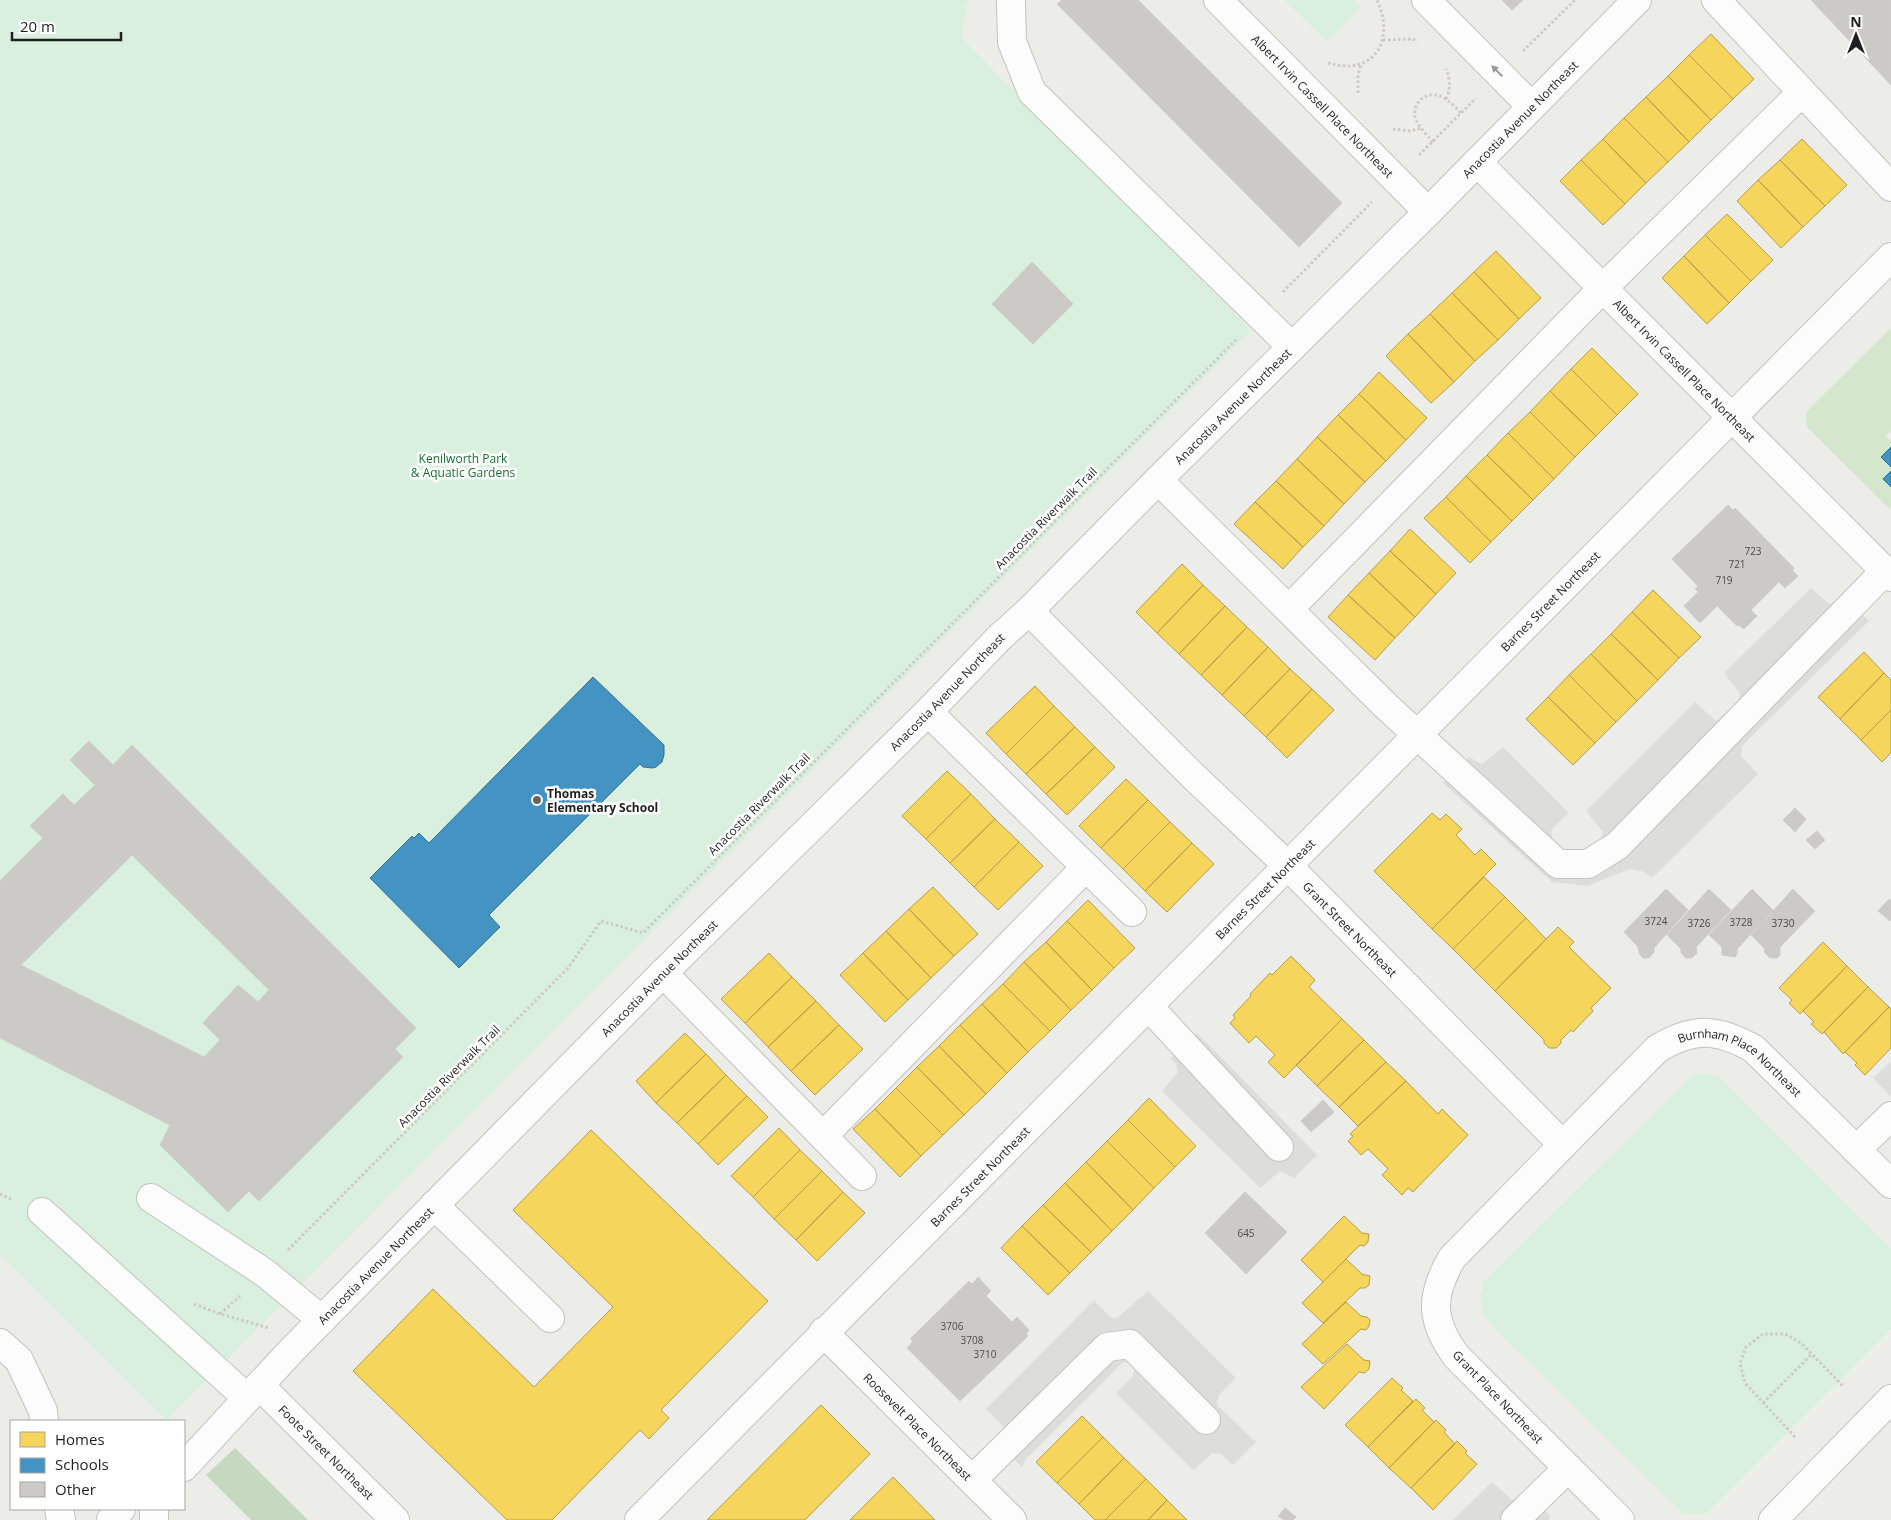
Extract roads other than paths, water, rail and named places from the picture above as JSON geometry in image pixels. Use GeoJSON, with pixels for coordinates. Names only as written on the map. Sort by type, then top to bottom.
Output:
{"type":"FeatureCollection","features":[{"type":"Feature","properties":{"kind":"street"},"geometry":{"type":"LineString","coordinates":[[1011,0],[1012,42],[1032,92],[1292,347]]}},
{"type":"Feature","properties":{"kind":"street","name":"Albert Irvin Cassell Place Northeast"},"geometry":{"type":"LineString","coordinates":[[1218,0],[1428,212]]}},
{"type":"Feature","properties":{"kind":"street"},"geometry":{"type":"LineString","coordinates":[[1426,0],[1531,106]]}},
{"type":"Feature","properties":{"kind":"street","name":"Anacostia Avenue Northeast"},"geometry":{"type":"LineString","coordinates":[[185,1466],[253,1391],[663,973],[928,712],[999,638],[1029,611],[1428,212],[1637,0]]}},
{"type":"Feature","properties":{"kind":"street"},"geometry":{"type":"LineString","coordinates":[[1716,0],[1891,187]]}},
{"type":"Feature","properties":{"kind":"street"},"geometry":{"type":"LineString","coordinates":[[1289,609],[1603,288],[1801,93]]}},
{"type":"Feature","properties":{"kind":"street","name":"Albert Irvin Cassell Place Northeast"},"geometry":{"type":"LineString","coordinates":[[1477,162],[1888,574]]}},
{"type":"Feature","properties":{"kind":"street","name":"Barnes Street Northeast"},"geometry":{"type":"LineString","coordinates":[[639,1520],[1891,257]]}},
{"type":"Feature","properties":{"kind":"street"},"geometry":{"type":"LineString","coordinates":[[1158,480],[1418,736],[1558,864],[1588,864],[1616,846],[1888,574]]}},
{"type":"Feature","properties":{"kind":"street","name":"Grant Street Northeast"},"geometry":{"type":"LineString","coordinates":[[1029,611],[1192,774],[1288,866],[1563,1145]]}},
{"type":"Feature","properties":{"kind":"street"},"geometry":{"type":"LineString","coordinates":[[928,712],[1132,912]]}},
{"type":"Feature","properties":{"kind":"street"},"geometry":{"type":"LineString","coordinates":[[823,1136],[1086,867]]}},
{"type":"Feature","properties":{"kind":"street"},"geometry":{"type":"LineString","coordinates":[[663,973],[862,1176]]}},
{"type":"Feature","properties":{"kind":"street"},"geometry":{"type":"LineString","coordinates":[[1149,1007],[1279,1147]]}},
{"type":"Feature","properties":{"kind":"street","name":"Burnham Place Northeast"},"geometry":{"type":"LineString","coordinates":[[1563,1145],[1657,1050],[1675,1039],[1695,1033],[1716,1033],[1736,1039],[1754,1049],[1891,1184]]}},
{"type":"Feature","properties":{"kind":"street"},"geometry":{"type":"LineString","coordinates":[[1856,1150],[1891,1116]]}},
{"type":"Feature","properties":{"kind":"street","name":"Grant Place Northeast"},"geometry":{"type":"LineString","coordinates":[[1563,1145],[1452,1258],[1441,1276],[1436,1297],[1436,1308],[1444,1339],[1456,1356],[1620,1520]]}},
{"type":"Feature","properties":{"kind":"street"},"geometry":{"type":"LineString","coordinates":[[151,1198],[265,1273],[322,1320]]}},
{"type":"Feature","properties":{"kind":"street"},"geometry":{"type":"LineString","coordinates":[[434,1205],[550,1318]]}},
{"type":"Feature","properties":{"kind":"street","name":"Foote Street Northeast"},"geometry":{"type":"LineString","coordinates":[[42,1212],[253,1391],[395,1520]]}},
{"type":"Feature","properties":{"kind":"street","name":"Roosevelt Place Northeast"},"geometry":{"type":"LineString","coordinates":[[824,1332],[1012,1520]]}},
{"type":"Feature","properties":{"kind":"street"},"geometry":{"type":"LineString","coordinates":[[0,1343],[19,1360],[43,1411],[44,1420]]}},
{"type":"Feature","properties":{"kind":"street"},"geometry":{"type":"LineString","coordinates":[[972,1480],[1107,1348],[1130,1344],[1206,1420]]}},
{"type":"Feature","properties":{"kind":"street"},"geometry":{"type":"LineString","coordinates":[[1773,1520],[1891,1400]]}},
{"type":"Feature","properties":{"kind":"street"},"geometry":{"type":"LineString","coordinates":[[1515,1520],[1568,1468]]}},
{"type":"Feature","properties":{"kind":"street"},"geometry":{"type":"LineString","coordinates":[[112,1520],[120,1510]]}},
{"type":"Feature","properties":{"kind":"place","name":"Thomas Elementary School"},"geometry":{"type":"Point","coordinates":[537,800]}},
{"type":"Feature","properties":{"kind":"park label","name":"Kenilworth Park & Aquatic Gardens"},"geometry":{"type":"Point","coordinates":[463,465]}}]}
